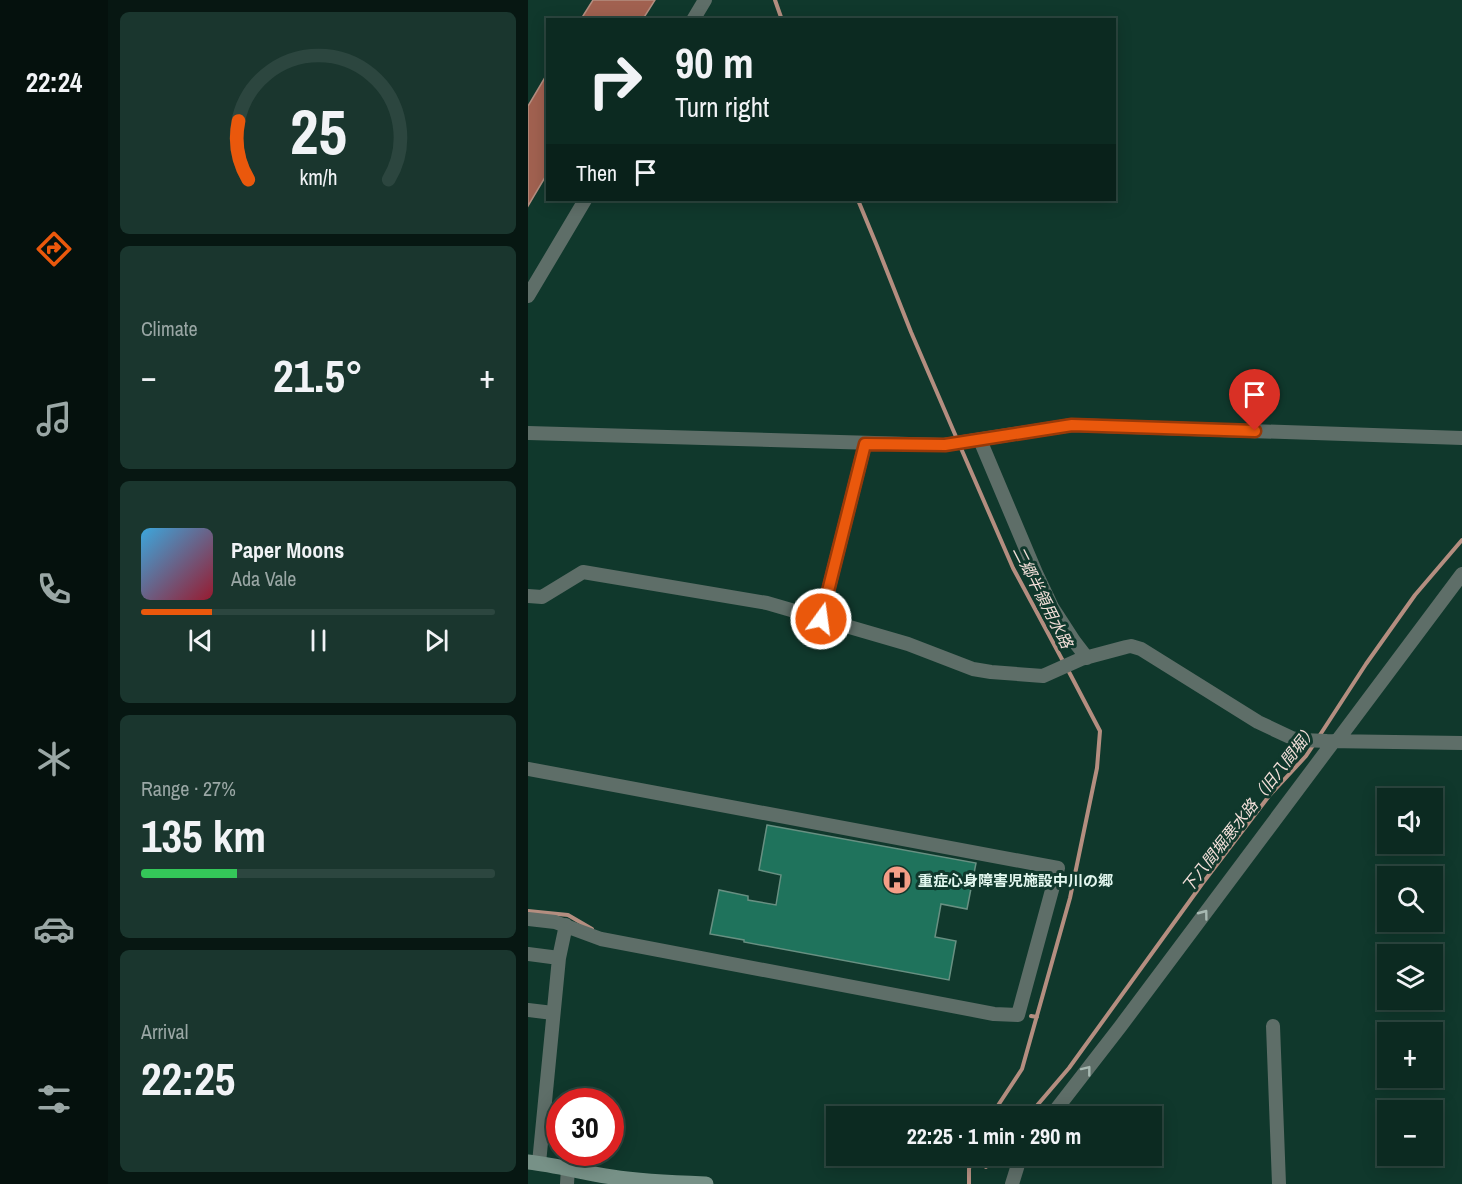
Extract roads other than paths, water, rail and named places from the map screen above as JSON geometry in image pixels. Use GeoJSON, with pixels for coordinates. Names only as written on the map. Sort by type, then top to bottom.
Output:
{"type":"FeatureCollection","features":[{"type":"Feature","properties":{"kind":"street"},"geometry":{"type":"LineString","coordinates":[[694,18],[705,0]]}},
{"type":"Feature","properties":{"kind":"street"},"geometry":{"type":"LineString","coordinates":[[528,296],[584,201]]}},
{"type":"Feature","properties":{"kind":"street"},"geometry":{"type":"LineString","coordinates":[[528,433],[945,445],[1072,425],[1462,438]]}},
{"type":"Feature","properties":{"kind":"street"},"geometry":{"type":"LineString","coordinates":[[980,440],[1052,607],[1084,658]]}},
{"type":"Feature","properties":{"kind":"street"},"geometry":{"type":"LineString","coordinates":[[821,619],[865,444]]}},
{"type":"Feature","properties":{"kind":"street"},"geometry":{"type":"LineString","coordinates":[[528,596],[542,597],[583,572],[767,603],[908,644],[973,669],[991,672],[1043,676],[1084,658],[1131,646],[1141,649],[1258,722],[1292,738],[1462,743]]}},
{"type":"Feature","properties":{"kind":"street"},"geometry":{"type":"LineString","coordinates":[[1059,1106],[1333,741],[1462,574]]}},
{"type":"Feature","properties":{"kind":"street"},"geometry":{"type":"LineString","coordinates":[[528,769],[1058,868],[1018,1015],[994,1014],[601,939],[566,925],[528,919]]}},
{"type":"Feature","properties":{"kind":"street"},"geometry":{"type":"LineString","coordinates":[[566,925],[533,1163],[611,1177],[706,1184]]}},
{"type":"Feature","properties":{"kind":"street"},"geometry":{"type":"LineString","coordinates":[[528,954],[560,958]]}},
{"type":"Feature","properties":{"kind":"street"},"geometry":{"type":"LineString","coordinates":[[528,1010],[553,1013]]}},
{"type":"Feature","properties":{"kind":"street"},"geometry":{"type":"LineString","coordinates":[[1274,1026],[1279,1184]]}},
{"type":"Feature","properties":{"kind":"street"},"geometry":{"type":"LineString","coordinates":[[1012,1184],[1018,1166]]}},
{"type":"Feature","properties":{"kind":"street"},"geometry":{"type":"LineString","coordinates":[[567,1184],[568,1168]]}},
{"type":"Feature","properties":{"kind":"waterway","name":"二郷半領用水路"},"geometry":{"type":"LineString","coordinates":[[775,0],[781,18]]}},
{"type":"Feature","properties":{"kind":"waterway","name":"二郷半領用水路"},"geometry":{"type":"LineString","coordinates":[[858,201],[957,439]]}},
{"type":"Feature","properties":{"kind":"waterway","name":"二郷半領用水路"},"geometry":{"type":"LineString","coordinates":[[960,446],[1013,568],[1064,663]]}},
{"type":"Feature","properties":{"kind":"waterway","name":"下八間堀悪水路（旧八間堀）"},"geometry":{"type":"LineString","coordinates":[[1318,738],[1366,664],[1415,595],[1462,540]]}},
{"type":"Feature","properties":{"kind":"waterway","name":"二郷半領用水路"},"geometry":{"type":"LineString","coordinates":[[998,1106],[1022,1069],[1070,898],[1097,768],[1100,731],[1068,670]]}},
{"type":"Feature","properties":{"kind":"waterway","name":"下八間堀悪水路（旧八間堀）"},"geometry":{"type":"LineString","coordinates":[[1037,1106],[1069,1068],[1202,884],[1269,796],[1306,756],[1314,744]]}},
{"type":"Feature","properties":{"kind":"waterway"},"geometry":{"type":"LineString","coordinates":[[528,911],[568,915],[592,929]]}},
{"type":"Feature","properties":{"kind":"waterway","name":"二郷半領用水路"},"geometry":{"type":"LineString","coordinates":[[1031,1016],[1037,1017]]}},
{"type":"Feature","properties":{"kind":"waterway"},"geometry":{"type":"LineString","coordinates":[[969,1184],[970,1166]]}},
{"type":"Feature","properties":{"kind":"place","name":"重症心身障害児施設中川の郷"},"geometry":{"type":"Point","coordinates":[897,880]}}]}
